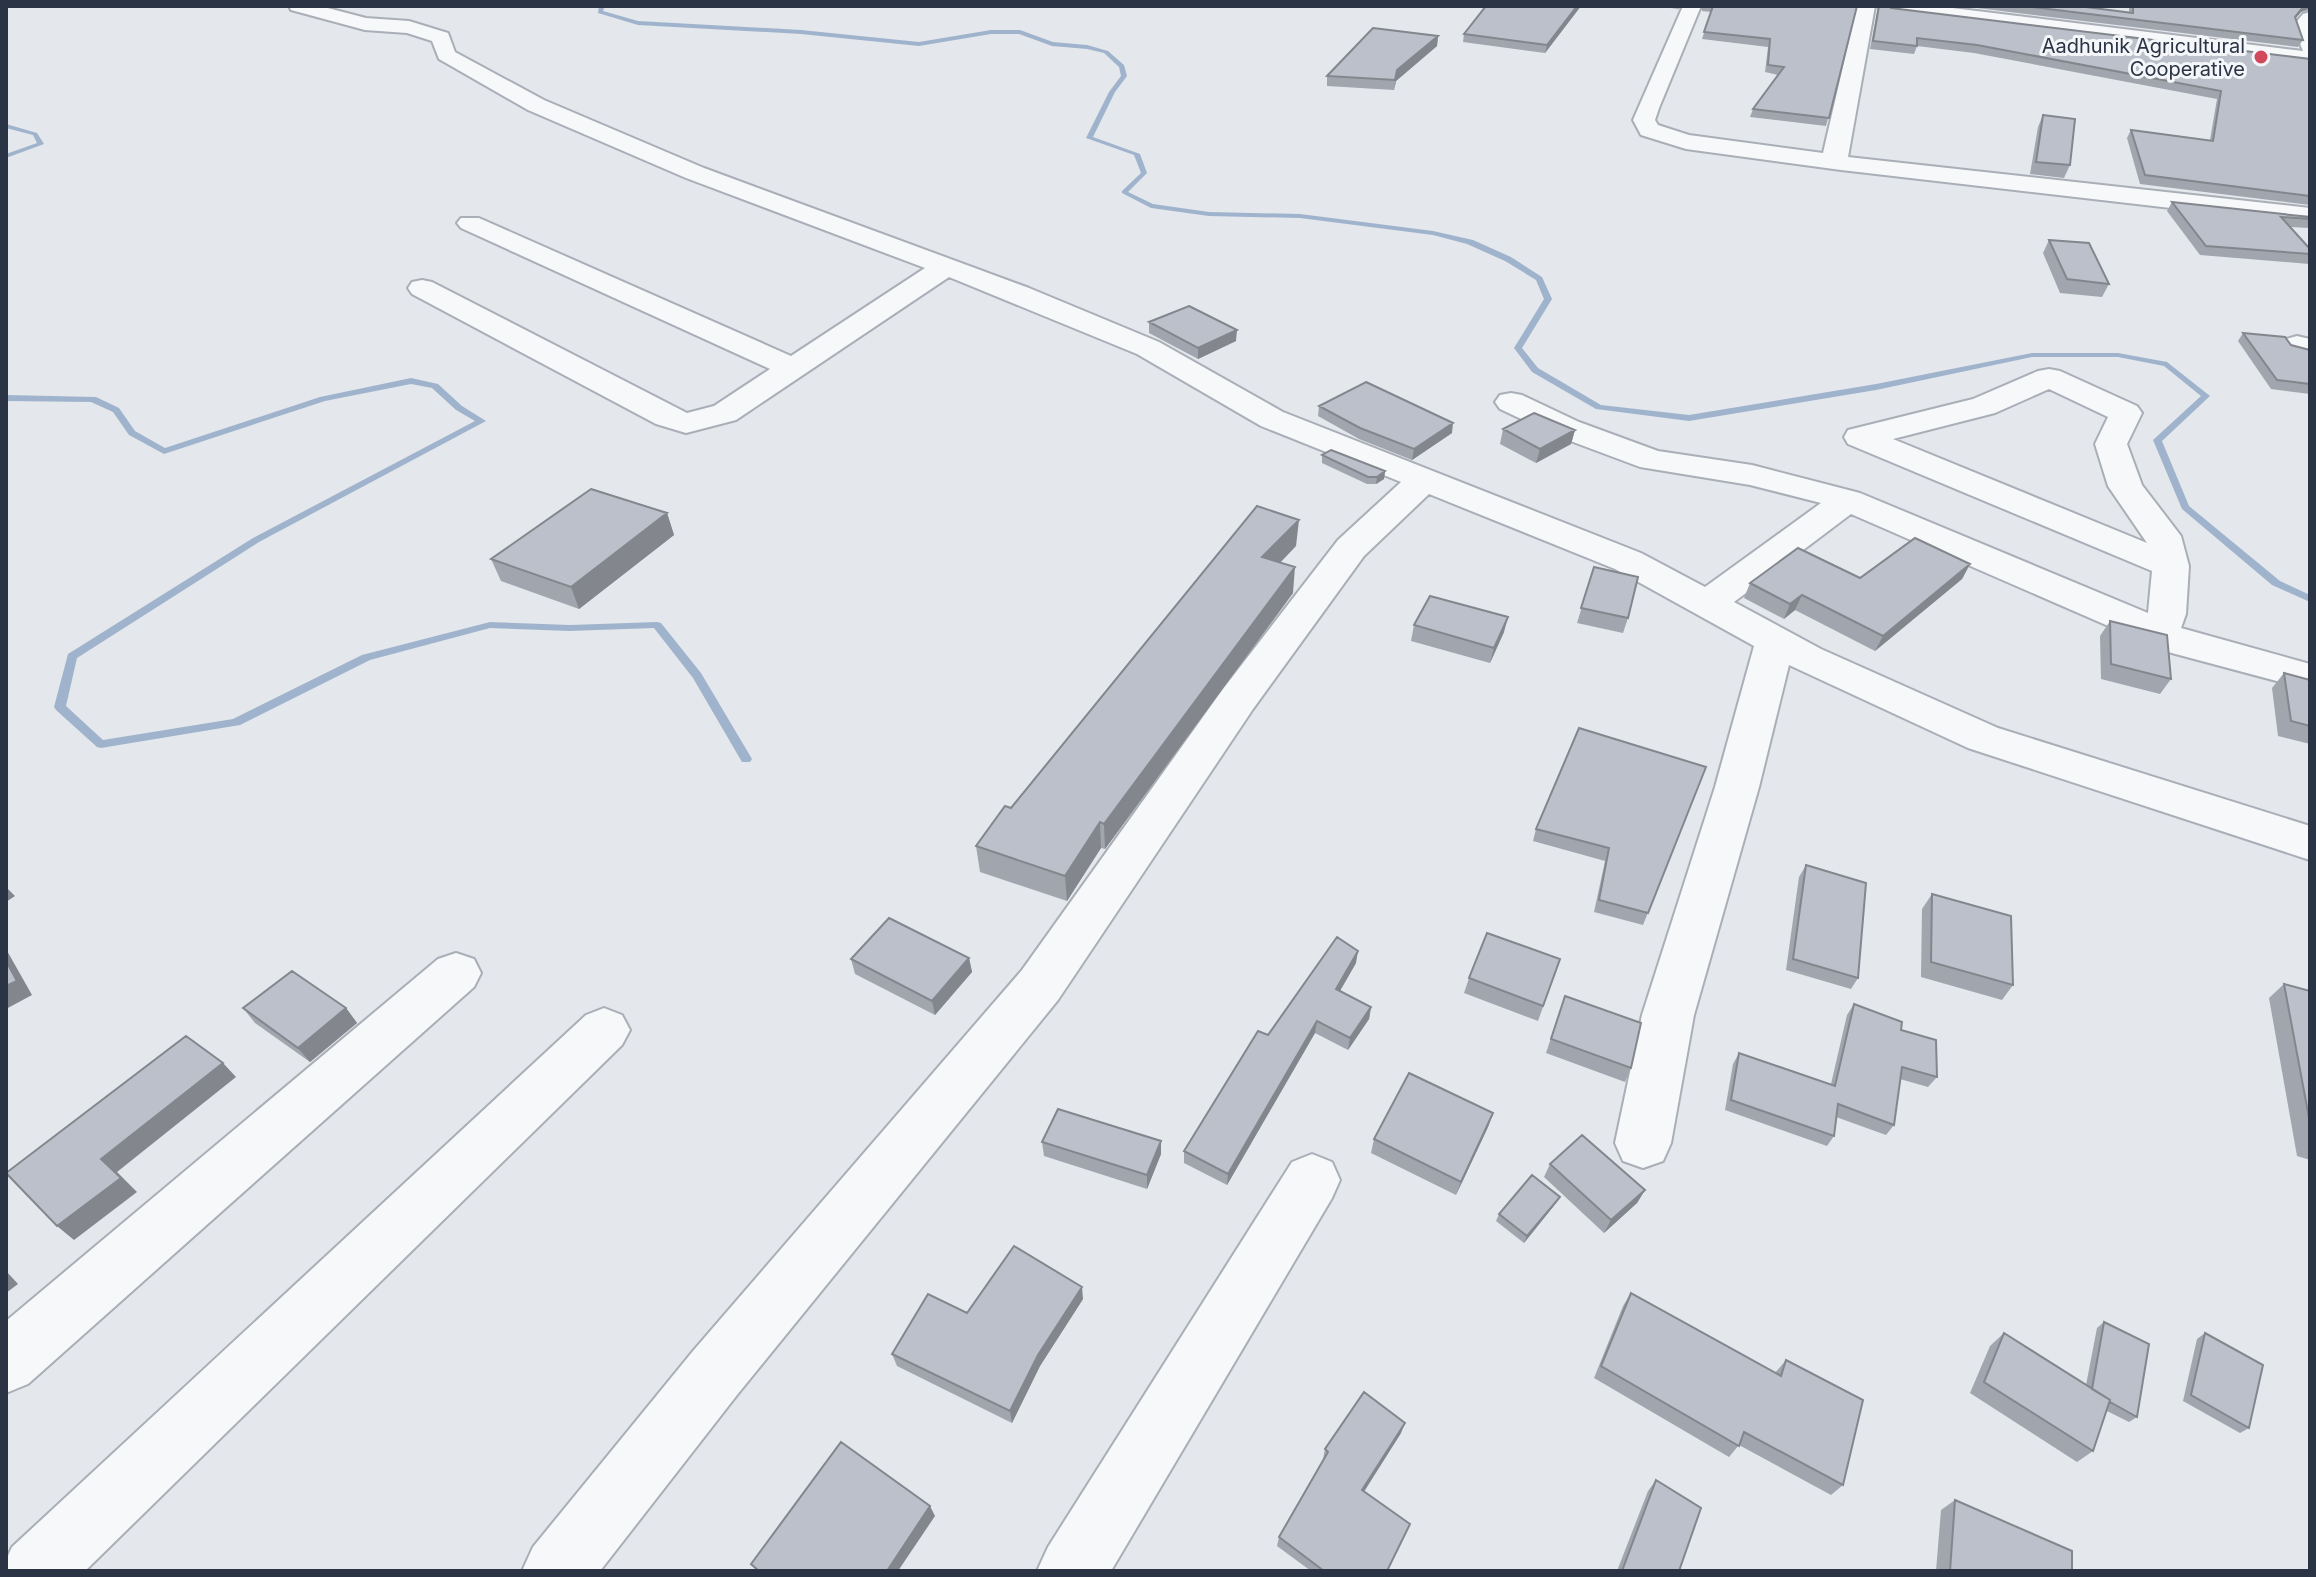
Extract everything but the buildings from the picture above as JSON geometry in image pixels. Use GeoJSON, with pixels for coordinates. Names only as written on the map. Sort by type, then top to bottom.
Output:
{"type":"FeatureCollection","features":[{"type":"Feature","properties":{"kind":"street"},"geometry":{"type":"LineString","coordinates":[[298,6],[365,24],[427,31],[441,37],[446,55],[536,105],[695,173],[1019,294],[1148,348],[1272,419],[1628,561],[1775,641],[1983,738],[2310,843]]}},
{"type":"Feature","properties":{"kind":"street"},"geometry":{"type":"LineString","coordinates":[[1692,6],[1648,108],[1644,120],[1649,130],[1686,142],[1841,163],[2310,216]]}},
{"type":"Feature","properties":{"kind":"street"},"geometry":{"type":"LineString","coordinates":[[1841,163],[1834,156],[1866,6]]}},
{"type":"Feature","properties":{"kind":"street"},"geometry":{"type":"LineString","coordinates":[[1889,6],[2310,58]]}},
{"type":"Feature","properties":{"kind":"street"},"geometry":{"type":"LineString","coordinates":[[2310,18],[2303,26],[2310,47]]}},
{"type":"Feature","properties":{"kind":"street"},"geometry":{"type":"LineString","coordinates":[[470,223],[793,368]]}},
{"type":"Feature","properties":{"kind":"street"},"geometry":{"type":"LineString","coordinates":[[422,288],[667,417],[686,423],[725,413],[944,268]]}},
{"type":"Feature","properties":{"kind":"street"},"geometry":{"type":"LineString","coordinates":[[2160,633],[2167,614],[2171,566],[2163,536],[2125,486],[2111,444],[2126,413],[2049,378],[1984,406],[1860,437],[2171,566]]}},
{"type":"Feature","properties":{"kind":"street"},"geometry":{"type":"LineString","coordinates":[[1511,402],[1568,429],[1652,460],[1752,475],[1848,500],[2182,643],[2310,677]]}},
{"type":"Feature","properties":{"kind":"street"},"geometry":{"type":"LineString","coordinates":[[557,1571],[715,1373],[1040,985],[1238,699],[1351,548],[1422,481]]}},
{"type":"Feature","properties":{"kind":"street"},"geometry":{"type":"LineString","coordinates":[[1707,604],[1848,500]]}},
{"type":"Feature","properties":{"kind":"street"},"geometry":{"type":"LineString","coordinates":[[1643,1143],[1668,1015],[1737,787],[1775,641]]}},
{"type":"Feature","properties":{"kind":"street"},"geometry":{"type":"LineString","coordinates":[[6,1362],[456,973]]}},
{"type":"Feature","properties":{"kind":"street"},"geometry":{"type":"LineString","coordinates":[[36,1571],[604,1030]]}},
{"type":"Feature","properties":{"kind":"street"},"geometry":{"type":"LineString","coordinates":[[1072,1571],[1312,1180]]}},
{"type":"Feature","properties":{"kind":"waterway"},"geometry":{"type":"LineString","coordinates":[[602,6],[600,12],[638,23],[801,32],[919,44],[991,32],[1020,32],[1052,44],[1106,52],[1122,66],[1124,76],[1112,92],[1089,138],[1137,154],[1144,173],[1124,192],[1151,206],[1209,214],[1300,216],[1433,233],[1470,242],[1508,259],[1539,279],[1548,299],[1518,348],[1535,370],[1599,407],[1689,418],[1876,387],[2032,355],[2118,355],[2167,364],[2206,396],[2157,440],[2185,507],[2276,583],[2310,599]]}},
{"type":"Feature","properties":{"kind":"waterway"},"geometry":{"type":"LineString","coordinates":[[6,126],[35,134],[41,144],[6,156]]}},
{"type":"Feature","properties":{"kind":"waterway"},"geometry":{"type":"LineString","coordinates":[[6,398],[93,399],[116,410],[132,433],[164,451],[323,399],[411,381],[435,386],[459,408],[482,421],[256,540],[72,656],[60,707],[101,744],[236,722],[366,657],[490,625],[570,628],[657,625],[697,676],[746,759]]}},
{"type":"Feature","properties":{"kind":"place","name":"Aadhunik Agricultural Cooperative"},"geometry":{"type":"Point","coordinates":[2261,57]}}]}
